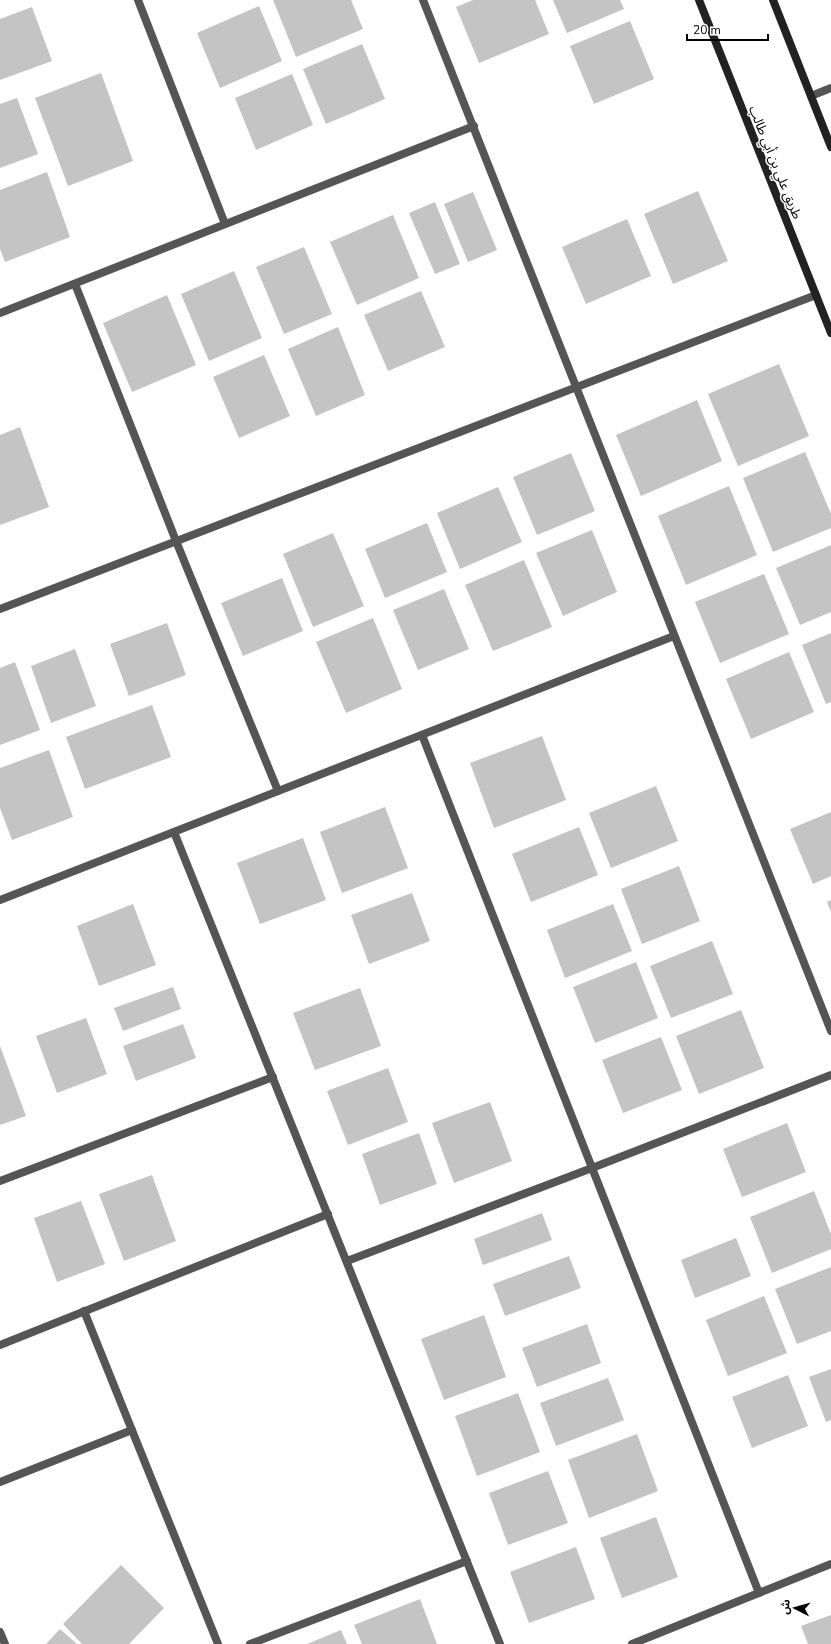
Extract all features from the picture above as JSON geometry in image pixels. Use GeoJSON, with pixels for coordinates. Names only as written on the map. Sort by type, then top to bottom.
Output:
{"type":"FeatureCollection","features":[{"type":"Feature","properties":{"kind":"main road","name":"طريق علي بن أبي طالب"},"geometry":{"type":"LineString","coordinates":[[699,0],[831,333]]}},
{"type":"Feature","properties":{"kind":"main road"},"geometry":{"type":"LineString","coordinates":[[773,0],[831,147]]}},
{"type":"Feature","properties":{"kind":"street"},"geometry":{"type":"LineString","coordinates":[[138,0],[225,224]]}},
{"type":"Feature","properties":{"kind":"street"},"geometry":{"type":"LineString","coordinates":[[423,0],[831,1031]]}},
{"type":"Feature","properties":{"kind":"street"},"geometry":{"type":"LineString","coordinates":[[811,96],[831,88]]}},
{"type":"Feature","properties":{"kind":"street"},"geometry":{"type":"LineString","coordinates":[[0,313],[474,126]]}},
{"type":"Feature","properties":{"kind":"street"},"geometry":{"type":"LineString","coordinates":[[75,284],[176,541],[278,791]]}},
{"type":"Feature","properties":{"kind":"street"},"geometry":{"type":"LineString","coordinates":[[0,609],[816,295]]}},
{"type":"Feature","properties":{"kind":"street"},"geometry":{"type":"LineString","coordinates":[[0,900],[674,636]]}},
{"type":"Feature","properties":{"kind":"street"},"geometry":{"type":"LineString","coordinates":[[422,735],[759,1593]]}},
{"type":"Feature","properties":{"kind":"street"},"geometry":{"type":"LineString","coordinates":[[174,832],[500,1644]]}},
{"type":"Feature","properties":{"kind":"street"},"geometry":{"type":"LineString","coordinates":[[347,1262],[831,1075]]}},
{"type":"Feature","properties":{"kind":"street"},"geometry":{"type":"LineString","coordinates":[[0,1181],[273,1077]]}},
{"type":"Feature","properties":{"kind":"street"},"geometry":{"type":"LineString","coordinates":[[0,1345],[328,1214]]}},
{"type":"Feature","properties":{"kind":"street"},"geometry":{"type":"LineString","coordinates":[[84,1311],[218,1644]]}},
{"type":"Feature","properties":{"kind":"street"},"geometry":{"type":"LineString","coordinates":[[0,1482],[132,1430]]}},
{"type":"Feature","properties":{"kind":"street"},"geometry":{"type":"LineString","coordinates":[[250,1644],[467,1561]]}},
{"type":"Feature","properties":{"kind":"street"},"geometry":{"type":"LineString","coordinates":[[632,1644],[831,1564]]}},
{"type":"Feature","properties":{"kind":"street"},"geometry":{"type":"LineString","coordinates":[[0,1632],[5,1644]]}},
{"type":"Feature","properties":{"kind":"building"},"geometry":{"type":"Polygon","coordinates":[[[273,0],[351,0],[363,29],[296,57],[273,0]]]}},
{"type":"Feature","properties":{"kind":"building"},"geometry":{"type":"Polygon","coordinates":[[[473,0],[535,0],[549,34],[479,63],[456,7],[473,0]]]}},
{"type":"Feature","properties":{"kind":"building"},"geometry":{"type":"Polygon","coordinates":[[[553,0],[620,0],[624,9],[567,33],[553,0]]]}},
{"type":"Feature","properties":{"kind":"building"},"geometry":{"type":"Polygon","coordinates":[[[259,6],[282,61],[220,88],[197,33],[259,6]]]}},
{"type":"Feature","properties":{"kind":"building"},"geometry":{"type":"Polygon","coordinates":[[[32,7],[52,61],[0,80],[0,19],[32,7]]]}},
{"type":"Feature","properties":{"kind":"building"},"geometry":{"type":"Polygon","coordinates":[[[630,21],[654,79],[594,104],[570,46],[630,21]]]}},
{"type":"Feature","properties":{"kind":"building"},"geometry":{"type":"Polygon","coordinates":[[[362,44],[385,99],[326,124],[303,69],[362,44]]]}},
{"type":"Feature","properties":{"kind":"building"},"geometry":{"type":"Polygon","coordinates":[[[101,73],[133,161],[68,186],[35,98],[101,73]]]}},
{"type":"Feature","properties":{"kind":"building"},"geometry":{"type":"Polygon","coordinates":[[[292,74],[313,125],[256,150],[235,98],[292,74]]]}},
{"type":"Feature","properties":{"kind":"building"},"geometry":{"type":"Polygon","coordinates":[[[17,98],[38,154],[0,168],[0,104],[17,98]]]}},
{"type":"Feature","properties":{"kind":"building"},"geometry":{"type":"Polygon","coordinates":[[[47,172],[70,237],[5,262],[0,249],[0,190],[47,172]]]}},
{"type":"Feature","properties":{"kind":"building"},"geometry":{"type":"Polygon","coordinates":[[[698,191],[728,261],[673,284],[644,214],[698,191]]]}},
{"type":"Feature","properties":{"kind":"building"},"geometry":{"type":"Polygon","coordinates":[[[473,192],[497,250],[468,262],[444,204],[473,192]]]}},
{"type":"Feature","properties":{"kind":"building"},"geometry":{"type":"Polygon","coordinates":[[[435,202],[460,264],[435,274],[409,213],[435,202]]]}},
{"type":"Feature","properties":{"kind":"building"},"geometry":{"type":"Polygon","coordinates":[[[393,215],[419,278],[357,305],[330,242],[393,215]]]}},
{"type":"Feature","properties":{"kind":"building"},"geometry":{"type":"Polygon","coordinates":[[[627,219],[651,276],[586,304],[562,247],[627,219]]]}},
{"type":"Feature","properties":{"kind":"building"},"geometry":{"type":"Polygon","coordinates":[[[304,247],[332,314],[284,334],[256,267],[304,247]]]}},
{"type":"Feature","properties":{"kind":"building"},"geometry":{"type":"Polygon","coordinates":[[[234,271],[262,338],[209,361],[181,294],[234,271]]]}},
{"type":"Feature","properties":{"kind":"building"},"geometry":{"type":"Polygon","coordinates":[[[421,291],[445,347],[388,371],[364,315],[421,291]]]}},
{"type":"Feature","properties":{"kind":"building"},"geometry":{"type":"Polygon","coordinates":[[[167,295],[196,365],[132,392],[103,323],[167,295]]]}},
{"type":"Feature","properties":{"kind":"building"},"geometry":{"type":"Polygon","coordinates":[[[338,327],[365,395],[316,416],[288,349],[338,327]]]}},
{"type":"Feature","properties":{"kind":"building"},"geometry":{"type":"Polygon","coordinates":[[[264,355],[290,416],[239,438],[213,377],[264,355]]]}},
{"type":"Feature","properties":{"kind":"building"},"geometry":{"type":"Polygon","coordinates":[[[779,364],[809,436],[738,466],[708,394],[779,364]]]}},
{"type":"Feature","properties":{"kind":"building"},"geometry":{"type":"Polygon","coordinates":[[[697,400],[722,461],[641,496],[616,435],[697,400]]]}},
{"type":"Feature","properties":{"kind":"building"},"geometry":{"type":"Polygon","coordinates":[[[20,427],[49,507],[0,525],[0,435],[20,427]]]}},
{"type":"Feature","properties":{"kind":"building"},"geometry":{"type":"Polygon","coordinates":[[[805,452],[831,514],[831,528],[773,552],[743,478],[805,452]]]}},
{"type":"Feature","properties":{"kind":"building"},"geometry":{"type":"Polygon","coordinates":[[[571,453],[595,511],[537,535],[513,477],[571,453]]]}},
{"type":"Feature","properties":{"kind":"building"},"geometry":{"type":"Polygon","coordinates":[[[729,486],[757,555],[686,585],[658,516],[729,486]]]}},
{"type":"Feature","properties":{"kind":"building"},"geometry":{"type":"Polygon","coordinates":[[[498,487],[522,542],[460,569],[437,513],[498,487]]]}},
{"type":"Feature","properties":{"kind":"building"},"geometry":{"type":"Polygon","coordinates":[[[427,523],[447,572],[385,598],[365,549],[427,523]]]}},
{"type":"Feature","properties":{"kind":"building"},"geometry":{"type":"Polygon","coordinates":[[[592,530],[617,592],[563,616],[536,553],[592,530]]]}},
{"type":"Feature","properties":{"kind":"building"},"geometry":{"type":"Polygon","coordinates":[[[333,533],[364,606],[313,627],[283,554],[333,533]]]}},
{"type":"Feature","properties":{"kind":"building"},"geometry":{"type":"Polygon","coordinates":[[[831,545],[831,612],[800,625],[776,568],[831,545]]]}},
{"type":"Feature","properties":{"kind":"building"},"geometry":{"type":"Polygon","coordinates":[[[524,560],[552,627],[493,651],[465,585],[524,560]]]}},
{"type":"Feature","properties":{"kind":"building"},"geometry":{"type":"Polygon","coordinates":[[[764,574],[789,634],[720,663],[695,602],[764,574]]]}},
{"type":"Feature","properties":{"kind":"building"},"geometry":{"type":"Polygon","coordinates":[[[282,578],[303,631],[243,656],[221,603],[282,578]]]}},
{"type":"Feature","properties":{"kind":"building"},"geometry":{"type":"Polygon","coordinates":[[[444,589],[469,649],[418,670],[393,610],[444,589]]]}},
{"type":"Feature","properties":{"kind":"building"},"geometry":{"type":"Polygon","coordinates":[[[373,618],[402,689],[346,713],[316,642],[373,618]]]}},
{"type":"Feature","properties":{"kind":"building"},"geometry":{"type":"Polygon","coordinates":[[[167,623],[186,675],[129,696],[110,644],[167,623]]]}},
{"type":"Feature","properties":{"kind":"building"},"geometry":{"type":"Polygon","coordinates":[[[831,633],[831,702],[826,704],[802,645],[831,633]]]}},
{"type":"Feature","properties":{"kind":"building"},"geometry":{"type":"Polygon","coordinates":[[[75,649],[96,706],[51,723],[31,666],[75,649]]]}},
{"type":"Feature","properties":{"kind":"building"},"geometry":{"type":"Polygon","coordinates":[[[789,652],[814,712],[751,739],[726,679],[789,652]]]}},
{"type":"Feature","properties":{"kind":"building"},"geometry":{"type":"Polygon","coordinates":[[[15,662],[40,730],[0,745],[0,668],[15,662]]]}},
{"type":"Feature","properties":{"kind":"building"},"geometry":{"type":"Polygon","coordinates":[[[152,705],[171,757],[85,789],[66,737],[152,705]]]}},
{"type":"Feature","properties":{"kind":"building"},"geometry":{"type":"Polygon","coordinates":[[[542,736],[566,800],[494,828],[470,763],[542,736]]]}},
{"type":"Feature","properties":{"kind":"building"},"geometry":{"type":"Polygon","coordinates":[[[49,750],[73,817],[12,840],[0,808],[0,768],[49,750]]]}},
{"type":"Feature","properties":{"kind":"building"},"geometry":{"type":"Polygon","coordinates":[[[656,786],[678,841],[611,868],[589,813],[656,786]]]}},
{"type":"Feature","properties":{"kind":"building"},"geometry":{"type":"Polygon","coordinates":[[[385,807],[408,868],[342,893],[320,832],[385,807]]]}},
{"type":"Feature","properties":{"kind":"building"},"geometry":{"type":"Polygon","coordinates":[[[831,812],[831,876],[813,884],[790,829],[831,812]]]}},
{"type":"Feature","properties":{"kind":"building"},"geometry":{"type":"Polygon","coordinates":[[[579,827],[598,875],[531,902],[512,854],[579,827]]]}},
{"type":"Feature","properties":{"kind":"building"},"geometry":{"type":"Polygon","coordinates":[[[303,838],[326,900],[260,924],[237,863],[303,838]]]}},
{"type":"Feature","properties":{"kind":"building"},"geometry":{"type":"Polygon","coordinates":[[[679,866],[700,921],[642,944],[621,889],[679,866]]]}},
{"type":"Feature","properties":{"kind":"building"},"geometry":{"type":"Polygon","coordinates":[[[412,893],[430,941],[369,964],[351,915],[412,893]]]}},
{"type":"Feature","properties":{"kind":"building"},"geometry":{"type":"Polygon","coordinates":[[[831,900],[831,912],[827,902],[831,900]]]}},
{"type":"Feature","properties":{"kind":"building"},"geometry":{"type":"Polygon","coordinates":[[[133,904],[156,965],[99,986],[77,926],[133,904]]]}},
{"type":"Feature","properties":{"kind":"building"},"geometry":{"type":"Polygon","coordinates":[[[613,904],[632,951],[565,978],[547,930],[613,904]]]}},
{"type":"Feature","properties":{"kind":"building"},"geometry":{"type":"Polygon","coordinates":[[[712,941],[733,994],[671,1018],[650,966],[712,941]]]}},
{"type":"Feature","properties":{"kind":"building"},"geometry":{"type":"Polygon","coordinates":[[[636,962],[658,1018],[595,1043],[573,987],[636,962]]]}},
{"type":"Feature","properties":{"kind":"building"},"geometry":{"type":"Polygon","coordinates":[[[173,987],[181,1009],[123,1031],[114,1008],[173,987]]]}},
{"type":"Feature","properties":{"kind":"building"},"geometry":{"type":"Polygon","coordinates":[[[360,988],[381,1046],[315,1070],[293,1013],[360,988]]]}},
{"type":"Feature","properties":{"kind":"building"},"geometry":{"type":"Polygon","coordinates":[[[741,1010],[764,1068],[699,1094],[676,1036],[741,1010]]]}},
{"type":"Feature","properties":{"kind":"building"},"geometry":{"type":"Polygon","coordinates":[[[86,1018],[107,1074],[57,1093],[36,1036],[86,1018]]]}},
{"type":"Feature","properties":{"kind":"building"},"geometry":{"type":"Polygon","coordinates":[[[183,1024],[196,1058],[136,1081],[123,1046],[183,1024]]]}},
{"type":"Feature","properties":{"kind":"building"},"geometry":{"type":"Polygon","coordinates":[[[661,1037],[682,1090],[623,1113],[602,1060],[661,1037]]]}},
{"type":"Feature","properties":{"kind":"building"},"geometry":{"type":"Polygon","coordinates":[[[0,1046],[26,1116],[0,1125],[0,1046]]]}},
{"type":"Feature","properties":{"kind":"building"},"geometry":{"type":"Polygon","coordinates":[[[388,1068],[408,1122],[348,1145],[327,1091],[388,1068]]]}},
{"type":"Feature","properties":{"kind":"building"},"geometry":{"type":"Polygon","coordinates":[[[490,1102],[512,1161],[454,1183],[432,1123],[490,1102]]]}},
{"type":"Feature","properties":{"kind":"building"},"geometry":{"type":"Polygon","coordinates":[[[787,1123],[806,1172],[742,1197],[723,1149],[787,1123]]]}},
{"type":"Feature","properties":{"kind":"building"},"geometry":{"type":"Polygon","coordinates":[[[419,1133],[437,1184],[380,1205],[362,1154],[419,1133]]]}},
{"type":"Feature","properties":{"kind":"building"},"geometry":{"type":"Polygon","coordinates":[[[152,1175],[176,1241],[124,1261],[99,1194],[152,1175]]]}},
{"type":"Feature","properties":{"kind":"building"},"geometry":{"type":"Polygon","coordinates":[[[814,1191],[831,1234],[831,1249],[772,1273],[750,1217],[814,1191]]]}},
{"type":"Feature","properties":{"kind":"building"},"geometry":{"type":"Polygon","coordinates":[[[81,1201],[105,1264],[57,1282],[34,1218],[81,1201]]]}},
{"type":"Feature","properties":{"kind":"building"},"geometry":{"type":"Polygon","coordinates":[[[542,1213],[552,1240],[483,1265],[474,1239],[542,1213]]]}},
{"type":"Feature","properties":{"kind":"building"},"geometry":{"type":"Polygon","coordinates":[[[736,1238],[751,1276],[695,1298],[681,1260],[736,1238]]]}},
{"type":"Feature","properties":{"kind":"building"},"geometry":{"type":"Polygon","coordinates":[[[569,1256],[581,1288],[505,1316],[493,1284],[569,1256]]]}},
{"type":"Feature","properties":{"kind":"building"},"geometry":{"type":"Polygon","coordinates":[[[831,1267],[831,1331],[797,1344],[775,1289],[831,1267]]]}},
{"type":"Feature","properties":{"kind":"building"},"geometry":{"type":"Polygon","coordinates":[[[764,1296],[787,1353],[728,1376],[706,1320],[764,1296]]]}},
{"type":"Feature","properties":{"kind":"building"},"geometry":{"type":"Polygon","coordinates":[[[484,1315],[506,1377],[444,1400],[421,1339],[484,1315]]]}},
{"type":"Feature","properties":{"kind":"building"},"geometry":{"type":"Polygon","coordinates":[[[587,1324],[601,1363],[537,1387],[522,1348],[587,1324]]]}},
{"type":"Feature","properties":{"kind":"building"},"geometry":{"type":"Polygon","coordinates":[[[831,1369],[831,1420],[826,1422],[809,1377],[831,1369]]]}},
{"type":"Feature","properties":{"kind":"building"},"geometry":{"type":"Polygon","coordinates":[[[788,1375],[808,1426],[752,1448],[732,1397],[788,1375]]]}},
{"type":"Feature","properties":{"kind":"building"},"geometry":{"type":"Polygon","coordinates":[[[608,1378],[624,1420],[556,1446],[540,1403],[608,1378]]]}},
{"type":"Feature","properties":{"kind":"building"},"geometry":{"type":"Polygon","coordinates":[[[518,1393],[540,1452],[477,1476],[455,1416],[518,1393]]]}},
{"type":"Feature","properties":{"kind":"building"},"geometry":{"type":"Polygon","coordinates":[[[637,1434],[658,1491],[589,1518],[568,1460],[637,1434]]]}},
{"type":"Feature","properties":{"kind":"building"},"geometry":{"type":"Polygon","coordinates":[[[548,1471],[568,1523],[508,1545],[489,1493],[548,1471]]]}},
{"type":"Feature","properties":{"kind":"building"},"geometry":{"type":"Polygon","coordinates":[[[656,1517],[678,1577],[622,1598],[600,1538],[656,1517]]]}},
{"type":"Feature","properties":{"kind":"building"},"geometry":{"type":"Polygon","coordinates":[[[576,1547],[595,1599],[529,1623],[510,1572],[576,1547]]]}},
{"type":"Feature","properties":{"kind":"building"},"geometry":{"type":"Polygon","coordinates":[[[121,1565],[164,1608],[129,1644],[82,1644],[63,1624],[121,1565]]]}},
{"type":"Feature","properties":{"kind":"building"},"geometry":{"type":"Polygon","coordinates":[[[420,1599],[437,1644],[362,1644],[354,1625],[420,1599]]]}},
{"type":"Feature","properties":{"kind":"building"},"geometry":{"type":"Polygon","coordinates":[[[831,1615],[831,1644],[808,1644],[801,1626],[831,1615]]]}},
{"type":"Feature","properties":{"kind":"building"},"geometry":{"type":"Polygon","coordinates":[[[60,1629],[77,1644],[46,1644],[60,1629]]]}},
{"type":"Feature","properties":{"kind":"building"},"geometry":{"type":"Polygon","coordinates":[[[341,1630],[347,1644],[307,1644],[341,1630]]]}}]}
